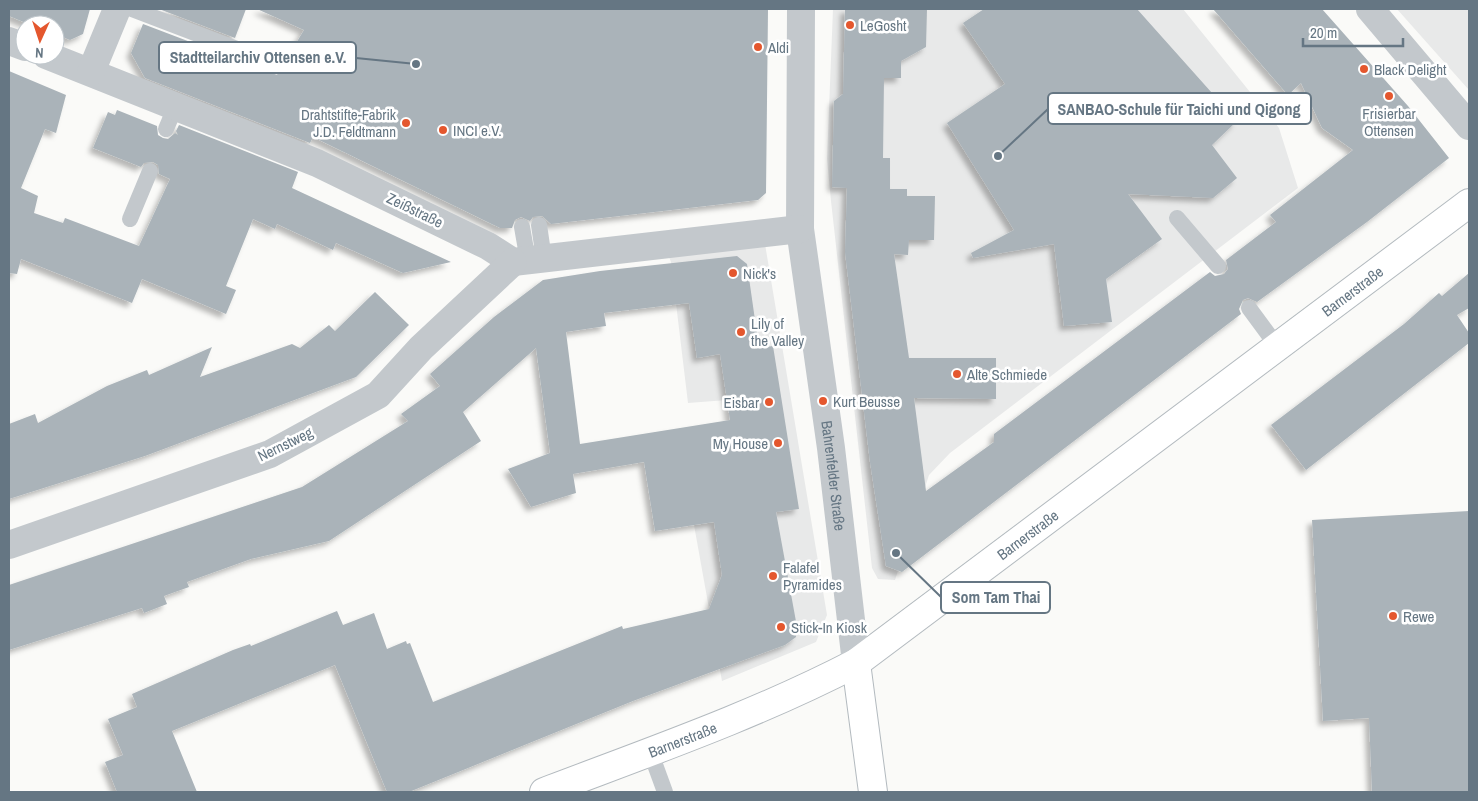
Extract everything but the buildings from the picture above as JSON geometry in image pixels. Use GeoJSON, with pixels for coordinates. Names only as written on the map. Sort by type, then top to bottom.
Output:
{"type":"FeatureCollection","features":[{"type":"Feature","properties":{"kind":"main road","name":"Barnerstraße"},"geometry":{"type":"LineString","coordinates":[[544,792],[753,711],[820,682],[856,663],[1469,203]]}},
{"type":"Feature","properties":{"kind":"main road","name":"Bahrenfelder Straße"},"geometry":{"type":"LineString","coordinates":[[856,663],[873,792]]}},
{"type":"Feature","properties":{"kind":"street"},"geometry":{"type":"LineString","coordinates":[[91,72],[118,9]]}},
{"type":"Feature","properties":{"kind":"street","name":"Bahrenfelder Straße"},"geometry":{"type":"LineString","coordinates":[[801,9],[800,229],[831,448],[856,663]]}},
{"type":"Feature","properties":{"kind":"street"},"geometry":{"type":"LineString","coordinates":[[1370,9],[1469,126]]}},
{"type":"Feature","properties":{"kind":"street","name":"Zeißstraße"},"geometry":{"type":"LineString","coordinates":[[65,62],[91,72],[171,117],[317,163],[488,246],[528,261]]}},
{"type":"Feature","properties":{"kind":"street"},"geometry":{"type":"LineString","coordinates":[[528,261],[800,229]]}},
{"type":"Feature","properties":{"kind":"street","name":"Nernstweg"},"geometry":{"type":"LineString","coordinates":[[9,545],[270,454],[378,395],[421,348],[528,261]]}},
{"type":"Feature","properties":{"kind":"lane"},"geometry":{"type":"LineString","coordinates":[[132,9],[242,51]]}},
{"type":"Feature","properties":{"kind":"lane"},"geometry":{"type":"LineString","coordinates":[[130,219],[150,171]]}},
{"type":"Feature","properties":{"kind":"lane"},"geometry":{"type":"LineString","coordinates":[[1177,218],[1218,266]]}},
{"type":"Feature","properties":{"kind":"lane"},"geometry":{"type":"LineString","coordinates":[[528,261],[539,225]]}},
{"type":"Feature","properties":{"kind":"lane"},"geometry":{"type":"LineString","coordinates":[[522,226],[528,261]]}},
{"type":"Feature","properties":{"kind":"lane"},"geometry":{"type":"LineString","coordinates":[[1249,308],[1277,346]]}},
{"type":"Feature","properties":{"kind":"lane"},"geometry":{"type":"LineString","coordinates":[[650,751],[665,792]]}},
{"type":"Feature","properties":{"kind":"shaded area"},"geometry":{"type":"Polygon","coordinates":[[[833,9],[1183,9],[1279,128],[1298,188],[950,453],[929,475],[895,580],[878,579],[872,568],[831,201],[827,159],[833,9]]]}},
{"type":"Feature","properties":{"kind":"shaded area"},"geometry":{"type":"Polygon","coordinates":[[[1397,9],[1469,9],[1469,90],[1397,9]]]}},
{"type":"Feature","properties":{"kind":"shaded area"},"geometry":{"type":"Polygon","coordinates":[[[765,244],[827,615],[816,642],[722,681],[694,525],[746,517],[727,400],[688,403],[671,262],[668,254],[765,244]]]}},
{"type":"Feature","properties":{"kind":"place","name":"LeGosht"},"geometry":{"type":"Point","coordinates":[850,25]}},
{"type":"Feature","properties":{"kind":"place","name":"Aldi"},"geometry":{"type":"Point","coordinates":[758,47]}},
{"type":"Feature","properties":{"kind":"place","name":"Stadtteilarchiv Ottensen e.V."},"geometry":{"type":"Point","coordinates":[416,64]}},
{"type":"Feature","properties":{"kind":"place","name":"Black Delight"},"geometry":{"type":"Point","coordinates":[1364,69]}},
{"type":"Feature","properties":{"kind":"place","name":"Frisierbar Ottensen"},"geometry":{"type":"Point","coordinates":[1389,96]}},
{"type":"Feature","properties":{"kind":"place","name":"Drahtstifte-Fabrik J.D. Feldtmann"},"geometry":{"type":"Point","coordinates":[406,123]}},
{"type":"Feature","properties":{"kind":"place","name":"INCI e.V."},"geometry":{"type":"Point","coordinates":[443,130]}},
{"type":"Feature","properties":{"kind":"place","name":"SANBAO-Schule für Taichi und Qigong"},"geometry":{"type":"Point","coordinates":[998,156]}},
{"type":"Feature","properties":{"kind":"place","name":"Nick's"},"geometry":{"type":"Point","coordinates":[733,273]}},
{"type":"Feature","properties":{"kind":"place","name":"Lily of the Valley"},"geometry":{"type":"Point","coordinates":[741,332]}},
{"type":"Feature","properties":{"kind":"place","name":"Alte Schmiede"},"geometry":{"type":"Point","coordinates":[957,374]}},
{"type":"Feature","properties":{"kind":"place","name":"Kurt Beusse"},"geometry":{"type":"Point","coordinates":[823,401]}},
{"type":"Feature","properties":{"kind":"place","name":"Eisbar"},"geometry":{"type":"Point","coordinates":[769,402]}},
{"type":"Feature","properties":{"kind":"place","name":"My House"},"geometry":{"type":"Point","coordinates":[778,443]}},
{"type":"Feature","properties":{"kind":"place","name":"Som Tam Thai"},"geometry":{"type":"Point","coordinates":[896,553]}},
{"type":"Feature","properties":{"kind":"place","name":"Falafel Pyramides"},"geometry":{"type":"Point","coordinates":[773,576]}},
{"type":"Feature","properties":{"kind":"place","name":"Rewe"},"geometry":{"type":"Point","coordinates":[1393,616]}},
{"type":"Feature","properties":{"kind":"place","name":"Stick-In Kiosk"},"geometry":{"type":"Point","coordinates":[781,627]}}]}
